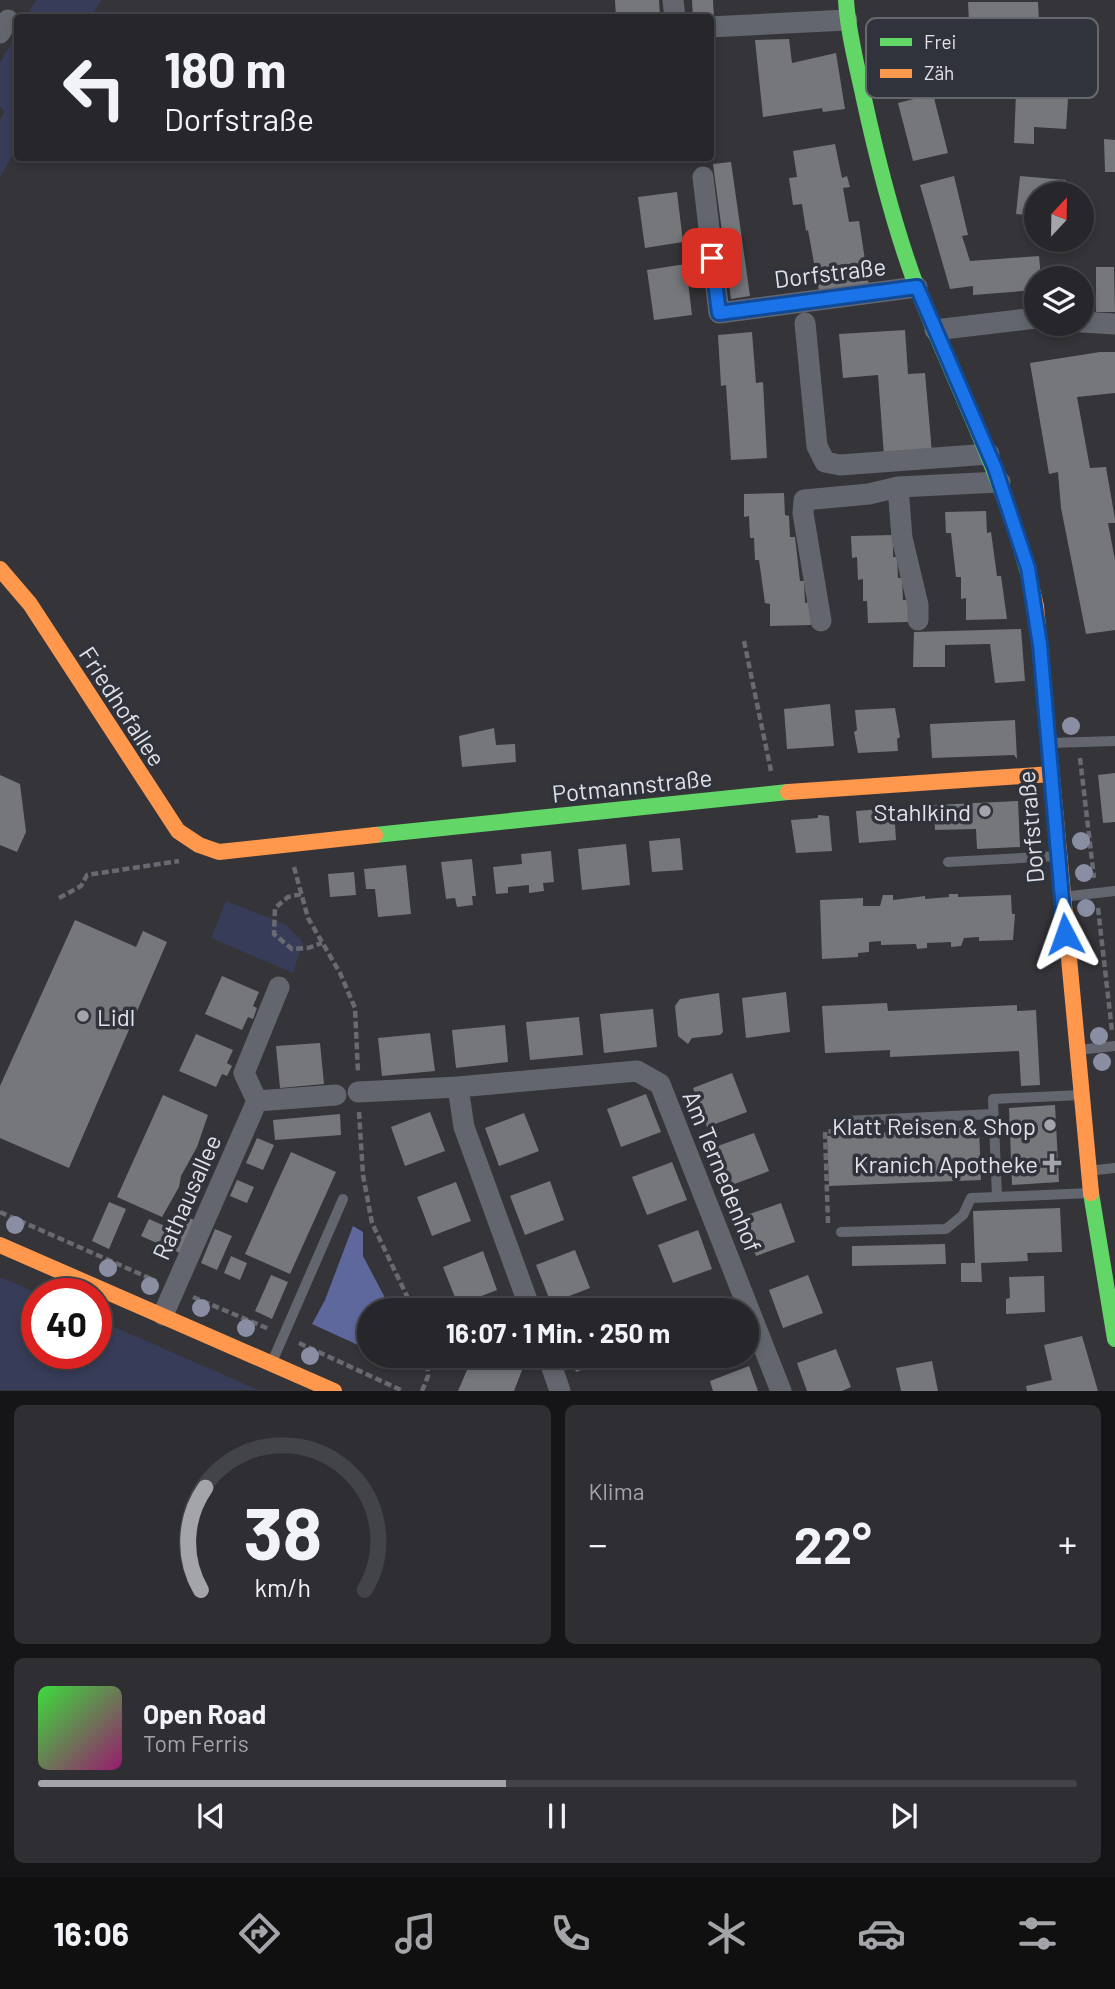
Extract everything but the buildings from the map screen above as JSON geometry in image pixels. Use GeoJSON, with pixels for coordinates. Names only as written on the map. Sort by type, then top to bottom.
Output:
{"type":"FeatureCollection","features":[{"type":"Feature","properties":{"kind":"street","name":"Dorfstraße"},"geometry":{"type":"LineString","coordinates":[[714,27],[847,10],[884,193],[917,287],[989,454],[1018,529],[1036,606],[1088,1171],[1115,1339]]}},
{"type":"Feature","properties":{"kind":"street","name":"Dorfstraße"},"geometry":{"type":"LineString","coordinates":[[703,177],[719,313],[917,287]]}},
{"type":"Feature","properties":{"kind":"street"},"geometry":{"type":"LineString","coordinates":[[935,330],[1024,319]]}},
{"type":"Feature","properties":{"kind":"street","name":"Dorfstraße"},"geometry":{"type":"LineString","coordinates":[[805,323],[817,446],[825,461],[840,465],[989,454]]}},
{"type":"Feature","properties":{"kind":"street"},"geometry":{"type":"LineString","coordinates":[[1094,323],[1115,324]]}},
{"type":"Feature","properties":{"kind":"street"},"geometry":{"type":"LineString","coordinates":[[821,621],[803,513],[804,500],[869,494],[898,487],[1000,482]]}},
{"type":"Feature","properties":{"kind":"street"},"geometry":{"type":"LineString","coordinates":[[898,487],[902,538],[918,605],[918,620]]}},
{"type":"Feature","properties":{"kind":"street","name":"Friedhofallee"},"geometry":{"type":"LineString","coordinates":[[0,569],[30,604],[178,831],[199,845],[219,852]]}},
{"type":"Feature","properties":{"kind":"street","name":"Potmannstraße"},"geometry":{"type":"LineString","coordinates":[[219,852],[776,792],[889,782],[1052,774]]}},
{"type":"Feature","properties":{"kind":"street"},"geometry":{"type":"LineString","coordinates":[[279,987],[244,1073],[257,1101],[336,1096]]}},
{"type":"Feature","properties":{"kind":"street","name":"Am Ternedenhof"},"geometry":{"type":"LineString","coordinates":[[359,1092],[458,1087],[637,1071],[660,1084],[781,1391]]}},
{"type":"Feature","properties":{"kind":"street"},"geometry":{"type":"LineString","coordinates":[[458,1087],[464,1128],[526,1298]]}},
{"type":"Feature","properties":{"kind":"street","name":"Rathausallee"},"geometry":{"type":"LineString","coordinates":[[163,1315],[257,1101]]}},
{"type":"Feature","properties":{"kind":"street"},"geometry":{"type":"LineString","coordinates":[[0,1245],[334,1391]]}},
{"type":"Feature","properties":{"kind":"street"},"geometry":{"type":"LineString","coordinates":[[552,1368],[561,1391]]}},
{"type":"Feature","properties":{"kind":"lane"},"geometry":{"type":"LineString","coordinates":[[1050,743],[1115,741]]}},
{"type":"Feature","properties":{"kind":"lane"},"geometry":{"type":"LineString","coordinates":[[948,862],[1059,856]]}},
{"type":"Feature","properties":{"kind":"lane"},"geometry":{"type":"LineString","coordinates":[[1062,897],[1115,891]]}},
{"type":"Feature","properties":{"kind":"lane"},"geometry":{"type":"LineString","coordinates":[[1076,1051],[1115,1046]]}},
{"type":"Feature","properties":{"kind":"lane"},"geometry":{"type":"LineString","coordinates":[[997,1197],[993,1099],[1080,1095]]}},
{"type":"Feature","properties":{"kind":"lane"},"geometry":{"type":"LineString","coordinates":[[845,1121],[993,1114]]}},
{"type":"Feature","properties":{"kind":"lane"},"geometry":{"type":"LineString","coordinates":[[1088,1171],[1115,1168]]}},
{"type":"Feature","properties":{"kind":"lane"},"geometry":{"type":"LineString","coordinates":[[841,1232],[946,1229],[963,1215],[971,1198],[1091,1193]]}},
{"type":"Feature","properties":{"kind":"lane"},"geometry":{"type":"LineString","coordinates":[[272,1362],[343,1199]]}},
{"type":"Feature","properties":{"kind":"path"},"geometry":{"type":"LineString","coordinates":[[744,641],[776,792]]}},
{"type":"Feature","properties":{"kind":"path"},"geometry":{"type":"LineString","coordinates":[[59,898],[81,886],[86,875],[170,864],[183,860],[199,845]]}},
{"type":"Feature","properties":{"kind":"path"},"geometry":{"type":"LineString","coordinates":[[302,894],[288,897],[275,908],[274,934],[292,949],[308,948],[322,943]]}},
{"type":"Feature","properties":{"kind":"path"},"geometry":{"type":"LineString","coordinates":[[841,1232],[828,1223],[825,1132],[846,1131],[845,1121]]}},
{"type":"Feature","properties":{"kind":"path"},"geometry":{"type":"LineString","coordinates":[[0,1212],[403,1391]]}},
{"type":"Feature","properties":{"kind":"path"},"geometry":{"type":"LineString","coordinates":[[422,1391],[428,1376],[428,1368]]}},
{"type":"Feature","properties":{"kind":"shaded area"},"geometry":{"type":"Polygon","coordinates":[[[36,0],[101,0],[93,14],[28,14],[36,0]]]}},
{"type":"Feature","properties":{"kind":"shaded area"},"geometry":{"type":"Polygon","coordinates":[[[14,37],[14,152],[0,178],[0,120],[5,111],[0,106],[0,63],[14,37]]]}},
{"type":"Feature","properties":{"kind":"shaded area"},"geometry":{"type":"Polygon","coordinates":[[[226,901],[285,924],[303,942],[293,973],[211,938],[226,901]]]}},
{"type":"Feature","properties":{"kind":"shaded area"},"geometry":{"type":"Polygon","coordinates":[[[0,1277],[21,1286],[21,1369],[112,1369],[112,1326],[258,1390],[0,1390],[0,1277]]]}},
{"type":"Feature","properties":{"kind":"water"},"geometry":{"type":"Polygon","coordinates":[[[353,1226],[363,1232],[363,1256],[385,1298],[357,1298],[357,1345],[312,1324],[325,1300],[353,1226]]]}},
{"type":"Feature","properties":{"kind":"traffic: fast"},"geometry":{"type":"LineString","coordinates":[[846,0],[869,123],[901,242],[917,288],[994,471],[1021,546],[1031,585]]}},
{"type":"Feature","properties":{"kind":"traffic: fast"},"geometry":{"type":"LineString","coordinates":[[375,835],[788,792]]}},
{"type":"Feature","properties":{"kind":"traffic: fast"},"geometry":{"type":"LineString","coordinates":[[1091,1193],[1115,1339]]}},
{"type":"Feature","properties":{"kind":"traffic: slow"},"geometry":{"type":"LineString","coordinates":[[0,569],[30,604],[178,831],[199,845],[219,852],[375,835]]}},
{"type":"Feature","properties":{"kind":"traffic: slow"},"geometry":{"type":"LineString","coordinates":[[1031,585],[1036,606],[1091,1193]]}},
{"type":"Feature","properties":{"kind":"traffic: slow"},"geometry":{"type":"LineString","coordinates":[[788,792],[1052,774]]}},
{"type":"Feature","properties":{"kind":"traffic: slow"},"geometry":{"type":"LineString","coordinates":[[0,1245],[334,1391]]}},
{"type":"Feature","properties":{"kind":"place","name":"Stahlkind"},"geometry":{"type":"Point","coordinates":[985,811]}},
{"type":"Feature","properties":{"kind":"place","name":"Lidl"},"geometry":{"type":"Point","coordinates":[83,1016]}},
{"type":"Feature","properties":{"kind":"place","name":"Klatt Reisen & Shop"},"geometry":{"type":"Point","coordinates":[1050,1125]}},
{"type":"Feature","properties":{"kind":"place","name":"Kranich Apotheke"},"geometry":{"type":"Point","coordinates":[1052,1163]}},
{"type":"Feature","properties":{"kind":"route"},"geometry":{"type":"LineString","coordinates":[[712,258],[719,313],[917,287],[995,468],[1018,529],[1028,568],[1036,606],[1050,743],[1065,934]]}}]}
